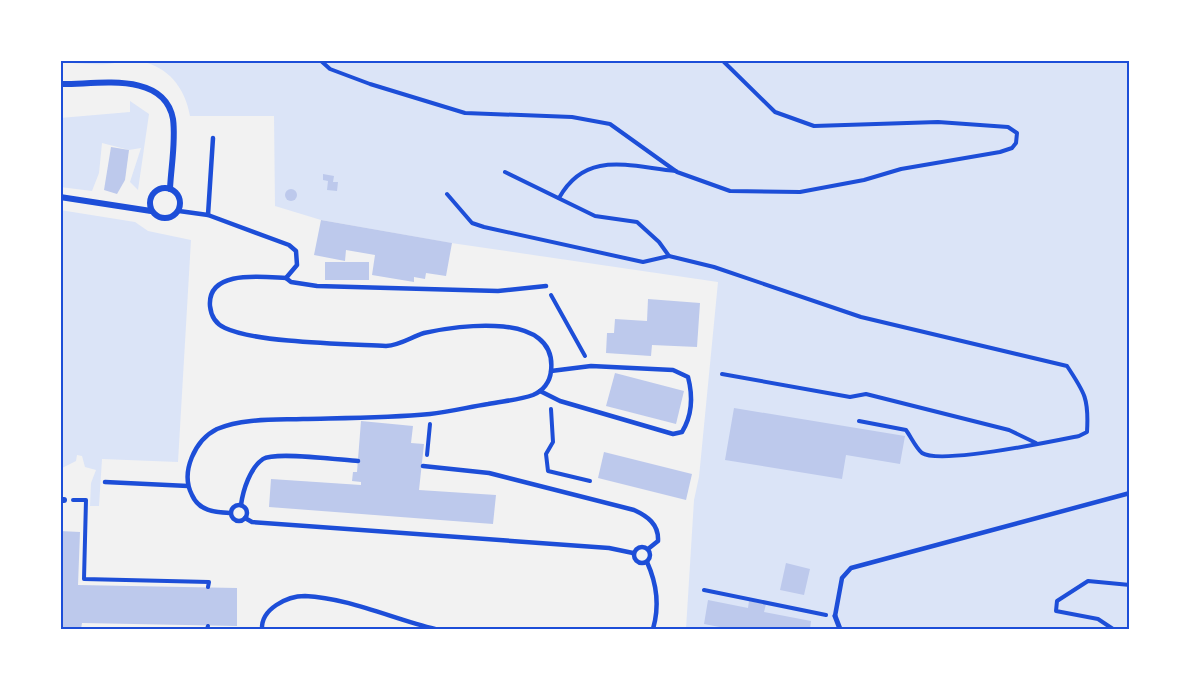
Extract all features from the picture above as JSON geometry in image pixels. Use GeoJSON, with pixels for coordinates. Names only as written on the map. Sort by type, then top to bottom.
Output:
{"type":"FeatureCollection","features":[{"type":"Feature","properties":{"kind":"street"},"geometry":{"type":"LineString","coordinates":[[60,84],[134,84],[155,92],[172,118],[170,189]]}},
{"type":"Feature","properties":{"kind":"street"},"geometry":{"type":"LineString","coordinates":[[60,197],[151,211],[165,219],[179,211],[179,198],[170,189],[158,189],[150,199],[151,211]]}},
{"type":"Feature","properties":{"kind":"street"},"geometry":{"type":"LineString","coordinates":[[835,616],[840,629]]}},
{"type":"Feature","properties":{"kind":"lane"},"geometry":{"type":"LineString","coordinates":[[208,215],[213,138]]}},
{"type":"Feature","properties":{"kind":"lane"},"geometry":{"type":"LineString","coordinates":[[179,211],[208,215],[296,250],[297,265],[286,278]]}},
{"type":"Feature","properties":{"kind":"lane"},"geometry":{"type":"LineString","coordinates":[[546,286],[498,291],[317,286],[291,282],[286,278],[255,277],[222,282],[216,287],[210,301],[213,317],[224,328],[269,338],[386,346],[401,345],[422,334],[457,327],[517,327],[536,335],[543,342],[551,361],[551,371],[549,380],[540,391],[527,396],[431,414],[250,422],[224,427],[205,437],[197,448],[190,460],[188,486],[192,497],[200,506],[210,511],[230,513],[236,521],[245,518],[252,522],[609,548],[633,553]]}},
{"type":"Feature","properties":{"kind":"lane"},"geometry":{"type":"LineString","coordinates":[[540,391],[560,401],[673,434],[682,432],[686,425],[693,395],[688,377],[673,370],[591,366],[551,371]]}},
{"type":"Feature","properties":{"kind":"lane"},"geometry":{"type":"LineString","coordinates":[[241,505],[242,494],[256,466],[271,455],[358,461]]}},
{"type":"Feature","properties":{"kind":"lane"},"geometry":{"type":"LineString","coordinates":[[425,466],[489,473],[634,510],[650,520],[658,533],[658,541],[648,549],[638,547],[633,553]]}},
{"type":"Feature","properties":{"kind":"lane"},"geometry":{"type":"LineString","coordinates":[[105,482],[188,486]]}},
{"type":"Feature","properties":{"kind":"lane"},"geometry":{"type":"LineString","coordinates":[[835,616],[842,578],[851,568],[1130,493]]}},
{"type":"Feature","properties":{"kind":"lane"},"geometry":{"type":"LineString","coordinates":[[230,513],[232,507],[241,505]]}},
{"type":"Feature","properties":{"kind":"lane"},"geometry":{"type":"LineString","coordinates":[[241,505],[247,510],[245,518]]}},
{"type":"Feature","properties":{"kind":"lane"},"geometry":{"type":"LineString","coordinates":[[646,562],[650,557],[648,549]]}},
{"type":"Feature","properties":{"kind":"lane"},"geometry":{"type":"LineString","coordinates":[[633,553],[636,561],[646,562]]}},
{"type":"Feature","properties":{"kind":"lane"},"geometry":{"type":"LineString","coordinates":[[646,562],[657,597],[658,614],[653,629]]}},
{"type":"Feature","properties":{"kind":"lane"},"geometry":{"type":"LineString","coordinates":[[262,629],[268,611],[278,604],[302,596],[322,598],[435,629]]}},
{"type":"Feature","properties":{"kind":"path"},"geometry":{"type":"LineString","coordinates":[[320,60],[330,69],[370,84],[465,113],[572,117],[610,124],[677,171]]}},
{"type":"Feature","properties":{"kind":"path"},"geometry":{"type":"LineString","coordinates":[[559,198],[572,179],[589,167],[612,163],[677,171],[730,190],[800,192],[864,180],[956,158],[1000,152],[1012,148],[1016,143],[1017,133],[1008,126],[938,122],[814,126],[775,111],[722,60]]}},
{"type":"Feature","properties":{"kind":"path"},"geometry":{"type":"LineString","coordinates":[[505,172],[595,216],[638,222],[659,242],[669,256]]}},
{"type":"Feature","properties":{"kind":"path"},"geometry":{"type":"LineString","coordinates":[[447,194],[472,223],[484,227],[643,262],[669,256],[714,267],[861,317],[1067,366],[1086,395],[1087,432],[968,455],[922,453],[906,430],[859,422]]}},
{"type":"Feature","properties":{"kind":"path"},"geometry":{"type":"LineString","coordinates":[[546,286],[583,352]]}},
{"type":"Feature","properties":{"kind":"path"},"geometry":{"type":"LineString","coordinates":[[722,374],[850,397],[866,394],[1009,430],[1036,443]]}},
{"type":"Feature","properties":{"kind":"path"},"geometry":{"type":"LineString","coordinates":[[527,396],[551,406],[553,442],[546,454],[548,471],[591,481]]}},
{"type":"Feature","properties":{"kind":"path"},"geometry":{"type":"LineString","coordinates":[[425,466],[431,414]]}},
{"type":"Feature","properties":{"kind":"path"},"geometry":{"type":"LineString","coordinates":[[62,500],[86,500],[84,579],[208,582],[208,587]]}},
{"type":"Feature","properties":{"kind":"path"},"geometry":{"type":"LineString","coordinates":[[1113,629],[1098,619],[1056,610],[1057,602],[1088,581],[1130,585]]}},
{"type":"Feature","properties":{"kind":"path"},"geometry":{"type":"LineString","coordinates":[[704,590],[835,616]]}},
{"type":"Feature","properties":{"kind":"shaded area"},"geometry":{"type":"Polygon","coordinates":[[[60,60],[1130,60],[1130,629],[686,629],[694,500],[699,477],[718,282],[451,243],[321,220],[275,206],[274,116],[190,116],[184,96],[174,80],[150,64],[128,61],[96,64],[60,62],[60,60]]]}},
{"type":"Feature","properties":{"kind":"shaded area"},"geometry":{"type":"Polygon","coordinates":[[[130,101],[149,114],[138,190],[130,182],[141,148],[129,150],[102,143],[99,173],[92,191],[60,187],[60,118],[130,112],[130,101]]]}},
{"type":"Feature","properties":{"kind":"shaded area"},"geometry":{"type":"Polygon","coordinates":[[[60,210],[135,222],[148,231],[191,240],[178,462],[102,459],[99,506],[90,506],[91,483],[96,470],[85,467],[82,456],[77,455],[76,461],[60,469],[60,210]]]}},
{"type":"Feature","properties":{"kind":"building"},"geometry":{"type":"Polygon","coordinates":[[[111,147],[129,150],[125,180],[117,194],[104,190],[111,147]]]}},
{"type":"Feature","properties":{"kind":"building"},"geometry":{"type":"Polygon","coordinates":[[[323,174],[334,176],[333,182],[338,182],[337,191],[327,190],[328,181],[323,180],[323,174]]]}},
{"type":"Feature","properties":{"kind":"building"},"geometry":{"type":"Polygon","coordinates":[[[293,189],[296,190],[296,200],[289,201],[286,200],[285,193],[286,190],[293,189]]]}},
{"type":"Feature","properties":{"kind":"building"},"geometry":{"type":"Polygon","coordinates":[[[321,220],[452,243],[446,276],[426,273],[425,279],[414,277],[414,282],[372,275],[375,255],[346,250],[345,261],[314,255],[321,220]]]}},
{"type":"Feature","properties":{"kind":"building"},"geometry":{"type":"Polygon","coordinates":[[[325,262],[369,262],[369,280],[325,280],[325,262]]]}},
{"type":"Feature","properties":{"kind":"building"},"geometry":{"type":"Polygon","coordinates":[[[648,299],[700,303],[697,347],[652,345],[651,356],[606,353],[607,333],[614,333],[615,319],[647,321],[648,299]]]}},
{"type":"Feature","properties":{"kind":"building"},"geometry":{"type":"Polygon","coordinates":[[[615,373],[684,391],[676,424],[606,406],[615,373]]]}},
{"type":"Feature","properties":{"kind":"building"},"geometry":{"type":"Polygon","coordinates":[[[734,408],[905,436],[900,464],[846,455],[842,479],[725,460],[734,408]]]}},
{"type":"Feature","properties":{"kind":"building"},"geometry":{"type":"Polygon","coordinates":[[[361,421],[413,426],[411,443],[424,444],[419,490],[496,495],[493,524],[269,507],[271,479],[361,485],[361,482],[352,481],[353,472],[357,472],[361,421]]]}},
{"type":"Feature","properties":{"kind":"building"},"geometry":{"type":"Polygon","coordinates":[[[604,452],[692,474],[686,500],[598,478],[604,452]]]}},
{"type":"Feature","properties":{"kind":"building"},"geometry":{"type":"Polygon","coordinates":[[[60,531],[80,532],[78,585],[237,588],[237,626],[82,623],[81,629],[60,629],[60,531]]]}},
{"type":"Feature","properties":{"kind":"building"},"geometry":{"type":"Polygon","coordinates":[[[786,563],[810,569],[804,595],[780,590],[786,563]]]}},
{"type":"Feature","properties":{"kind":"building"},"geometry":{"type":"Polygon","coordinates":[[[708,600],[748,608],[749,601],[766,604],[764,612],[811,621],[810,629],[730,629],[704,624],[708,600]]]}}]}
